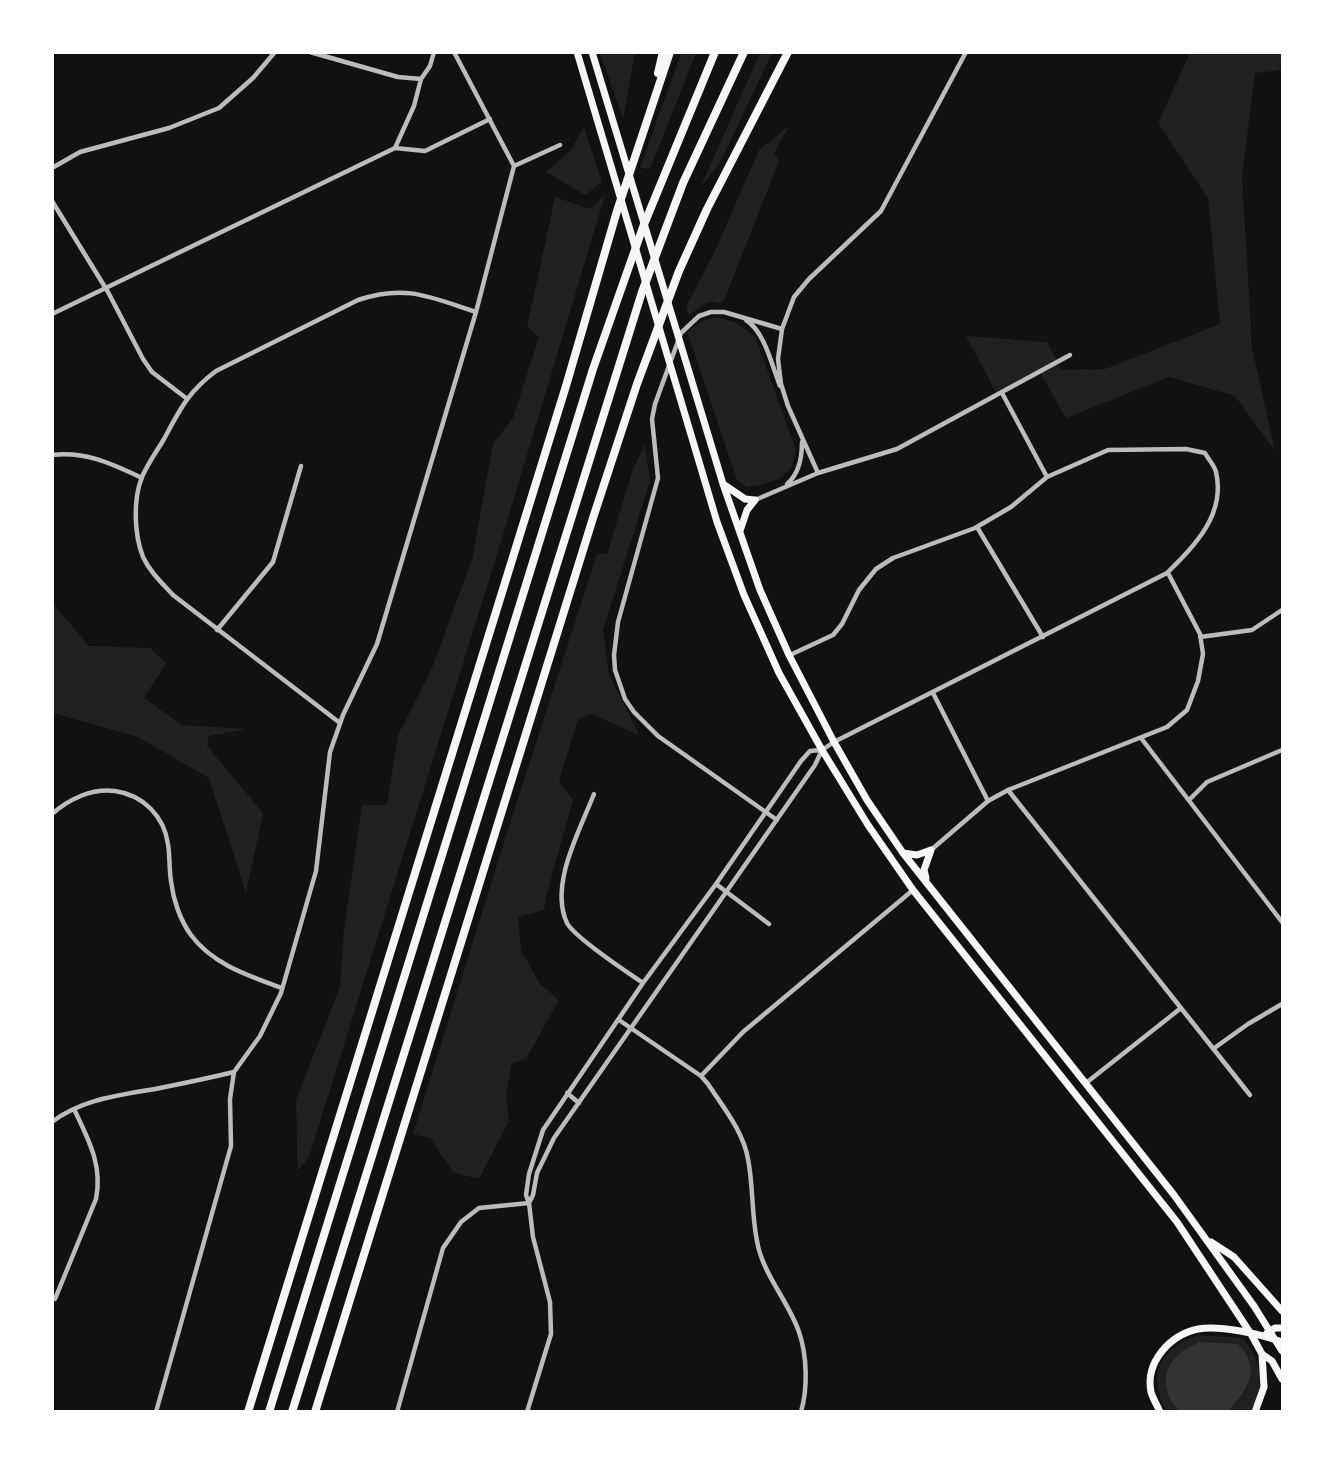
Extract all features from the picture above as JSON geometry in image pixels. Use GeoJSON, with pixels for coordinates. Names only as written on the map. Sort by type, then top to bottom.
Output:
{"type":"FeatureCollection","features":[{"type":"Feature","properties":{"kind":"highway"},"geometry":{"type":"LineString","coordinates":[[577,52],[717,522],[744,595],[779,673],[868,825],[913,890],[1177,1222],[1251,1334],[1262,1354],[1264,1387],[1255,1412]]}},
{"type":"Feature","properties":{"kind":"highway"},"geometry":{"type":"LineString","coordinates":[[592,52],[723,484],[760,590],[789,655],[834,742],[867,800],[903,853],[1208,1240],[1266,1333],[1280,1340],[1283,1351]]}},
{"type":"Feature","properties":{"kind":"highway"},"geometry":{"type":"LineString","coordinates":[[248,1412],[642,130],[663,52]]}},
{"type":"Feature","properties":{"kind":"highway"},"geometry":{"type":"LineString","coordinates":[[642,130],[670,52]]}},
{"type":"Feature","properties":{"kind":"highway"},"geometry":{"type":"LineString","coordinates":[[701,84],[707,52]]}},
{"type":"Feature","properties":{"kind":"highway"},"geometry":{"type":"LineString","coordinates":[[269,1412],[593,369],[634,249],[715,52]]}},
{"type":"Feature","properties":{"kind":"highway"},"geometry":{"type":"LineString","coordinates":[[292,1412],[638,303],[683,183],[744,52]]}},
{"type":"Feature","properties":{"kind":"highway"},"geometry":{"type":"LineString","coordinates":[[315,1412],[588,531],[637,384],[692,240],[788,52]]}},
{"type":"Feature","properties":{"kind":"highway"},"geometry":{"type":"LineString","coordinates":[[723,484],[745,499],[755,500],[742,520],[740,532]]}},
{"type":"Feature","properties":{"kind":"highway"},"geometry":{"type":"LineString","coordinates":[[903,853],[917,855],[931,850]]}},
{"type":"Feature","properties":{"kind":"highway"},"geometry":{"type":"LineString","coordinates":[[927,883],[924,870],[931,850]]}},
{"type":"Feature","properties":{"kind":"highway"},"geometry":{"type":"LineString","coordinates":[[1208,1240],[1234,1257],[1283,1311]]}},
{"type":"Feature","properties":{"kind":"highway"},"geometry":{"type":"LineString","coordinates":[[1160,1412],[1151,1392],[1151,1376],[1159,1356],[1175,1338],[1208,1328],[1251,1334],[1283,1328]]}},
{"type":"Feature","properties":{"kind":"highway"},"geometry":{"type":"LineString","coordinates":[[1258,1346],[1266,1333]]}},
{"type":"Feature","properties":{"kind":"highway"},"geometry":{"type":"LineString","coordinates":[[1262,1354],[1272,1361],[1283,1379]]}},
{"type":"Feature","properties":{"kind":"street"},"geometry":{"type":"LineString","coordinates":[[52,168],[79,152],[169,128],[219,108],[253,78],[275,52]]}},
{"type":"Feature","properties":{"kind":"street"},"geometry":{"type":"LineString","coordinates":[[310,52],[398,77],[421,79]]}},
{"type":"Feature","properties":{"kind":"street"},"geometry":{"type":"LineString","coordinates":[[395,148],[434,52]]}},
{"type":"Feature","properties":{"kind":"street"},"geometry":{"type":"LineString","coordinates":[[156,1412],[231,1146],[230,1099],[234,1072],[260,1036],[282,988],[317,871],[330,752],[340,723],[377,644],[476,312],[514,166],[454,52]]}},
{"type":"Feature","properties":{"kind":"street"},"geometry":{"type":"LineString","coordinates":[[788,406],[781,384],[778,359],[782,329],[794,297],[808,279],[881,211],[966,52]]}},
{"type":"Feature","properties":{"kind":"street"},"geometry":{"type":"LineString","coordinates":[[52,314],[395,148],[425,152],[490,119]]}},
{"type":"Feature","properties":{"kind":"street"},"geometry":{"type":"LineString","coordinates":[[514,166],[560,145]]}},
{"type":"Feature","properties":{"kind":"street"},"geometry":{"type":"LineString","coordinates":[[52,201],[106,288],[143,359],[152,372],[186,398]]}},
{"type":"Feature","properties":{"kind":"street"},"geometry":{"type":"LineString","coordinates":[[340,723],[173,595],[154,575],[144,557],[138,536],[136,518],[142,478],[186,398],[196,386],[216,371],[358,300],[397,291],[476,312]]}},
{"type":"Feature","properties":{"kind":"street"},"geometry":{"type":"LineString","coordinates":[[778,820],[658,736],[645,724],[625,699],[615,670],[614,654],[618,622],[658,478],[652,419],[654,404],[681,333],[699,316],[711,312],[739,316],[782,329]]}},
{"type":"Feature","properties":{"kind":"street"},"geometry":{"type":"LineString","coordinates":[[739,316],[751,323],[760,336],[818,473]]}},
{"type":"Feature","properties":{"kind":"street"},"geometry":{"type":"LineString","coordinates":[[755,500],[818,473],[897,449],[1070,355]]}},
{"type":"Feature","properties":{"kind":"street"},"geometry":{"type":"LineString","coordinates":[[1002,393],[1047,478]]}},
{"type":"Feature","properties":{"kind":"street"},"geometry":{"type":"LineString","coordinates":[[783,488],[794,479],[798,470],[802,438]]}},
{"type":"Feature","properties":{"kind":"street"},"geometry":{"type":"LineString","coordinates":[[527,1412],[551,1334],[550,1302],[533,1237],[530,1203],[526,1195],[535,1153],[544,1130],[643,983],[766,811],[810,751],[822,750],[1167,573],[1197,543],[1212,519],[1217,497],[1216,471],[1205,453],[1186,449],[1108,450],[1047,478],[1011,507],[977,527],[894,558],[876,569],[859,590],[842,624],[832,635],[789,655]]}},
{"type":"Feature","properties":{"kind":"street"},"geometry":{"type":"LineString","coordinates":[[52,455],[79,454],[105,460],[142,478]]}},
{"type":"Feature","properties":{"kind":"street"},"geometry":{"type":"LineString","coordinates":[[217,630],[273,562],[301,466]]}},
{"type":"Feature","properties":{"kind":"street"},"geometry":{"type":"LineString","coordinates":[[977,527],[1043,637]]}},
{"type":"Feature","properties":{"kind":"street"},"geometry":{"type":"LineString","coordinates":[[931,850],[988,801],[1008,790],[1167,727],[1187,710],[1198,681],[1203,654],[1200,637],[1167,573]]}},
{"type":"Feature","properties":{"kind":"street"},"geometry":{"type":"LineString","coordinates":[[1200,637],[1252,630],[1283,610]]}},
{"type":"Feature","properties":{"kind":"street"},"geometry":{"type":"LineString","coordinates":[[933,693],[988,801]]}},
{"type":"Feature","properties":{"kind":"street"},"geometry":{"type":"LineString","coordinates":[[1141,738],[1283,922]]}},
{"type":"Feature","properties":{"kind":"street"},"geometry":{"type":"LineString","coordinates":[[530,1203],[543,1158],[778,820],[822,750]]}},
{"type":"Feature","properties":{"kind":"street"},"geometry":{"type":"LineString","coordinates":[[1189,800],[1206,782],[1283,750]]}},
{"type":"Feature","properties":{"kind":"street"},"geometry":{"type":"LineString","coordinates":[[1008,790],[1250,1095]]}},
{"type":"Feature","properties":{"kind":"street"},"geometry":{"type":"LineString","coordinates":[[52,814],[77,797],[98,791],[127,794],[145,803],[156,814],[164,828],[175,901],[191,935],[206,951],[223,963],[282,988]]}},
{"type":"Feature","properties":{"kind":"street"},"geometry":{"type":"LineString","coordinates":[[594,794],[563,874],[563,903],[568,923],[590,945],[643,983]]}},
{"type":"Feature","properties":{"kind":"street"},"geometry":{"type":"LineString","coordinates":[[716,884],[769,924]]}},
{"type":"Feature","properties":{"kind":"street"},"geometry":{"type":"LineString","coordinates":[[701,1076],[743,1032],[913,890]]}},
{"type":"Feature","properties":{"kind":"street"},"geometry":{"type":"LineString","coordinates":[[1213,1049],[1248,1024],[1283,1004]]}},
{"type":"Feature","properties":{"kind":"street"},"geometry":{"type":"LineString","coordinates":[[1085,1083],[1181,1008]]}},
{"type":"Feature","properties":{"kind":"street"},"geometry":{"type":"LineString","coordinates":[[619,1020],[701,1076],[742,1138],[759,1249],[798,1331],[803,1350],[805,1386],[801,1412]]}},
{"type":"Feature","properties":{"kind":"street"},"geometry":{"type":"LineString","coordinates":[[52,1122],[66,1111],[100,1099],[200,1081],[234,1072]]}},
{"type":"Feature","properties":{"kind":"street"},"geometry":{"type":"LineString","coordinates":[[567,1093],[579,1103]]}},
{"type":"Feature","properties":{"kind":"street"},"geometry":{"type":"LineString","coordinates":[[55,1299],[96,1199],[99,1185],[96,1155],[74,1109]]}},
{"type":"Feature","properties":{"kind":"street"},"geometry":{"type":"LineString","coordinates":[[397,1412],[443,1248],[461,1222],[479,1208],[530,1203]]}},
{"type":"Feature","properties":{"kind":"shaded area"},"geometry":{"type":"Polygon","coordinates":[[[600,53],[635,53],[623,118],[600,53]]]}},
{"type":"Feature","properties":{"kind":"shaded area"},"geometry":{"type":"Polygon","coordinates":[[[681,53],[696,53],[650,169],[640,168],[681,53]]]}},
{"type":"Feature","properties":{"kind":"shaded area"},"geometry":{"type":"Polygon","coordinates":[[[760,53],[772,53],[719,165],[701,186],[760,53]]]}},
{"type":"Feature","properties":{"kind":"shaded area"},"geometry":{"type":"Polygon","coordinates":[[[1190,53],[1282,53],[1282,70],[1255,73],[1242,176],[1252,347],[1275,451],[1235,396],[1169,377],[1066,418],[1041,374],[998,396],[966,336],[1047,342],[1062,370],[1105,369],[1220,324],[1208,198],[1158,123],[1190,53]]]}},
{"type":"Feature","properties":{"kind":"shaded area"},"geometry":{"type":"Polygon","coordinates":[[[789,126],[774,153],[779,161],[723,303],[708,302],[689,315],[686,307],[715,251],[759,150],[789,126]]]}},
{"type":"Feature","properties":{"kind":"shaded area"},"geometry":{"type":"Polygon","coordinates":[[[584,127],[602,182],[585,195],[546,172],[570,151],[584,127]]]}},
{"type":"Feature","properties":{"kind":"shaded area"},"geometry":{"type":"Polygon","coordinates":[[[605,195],[499,548],[309,1157],[298,1171],[296,1100],[340,987],[344,930],[362,805],[387,805],[398,735],[432,668],[472,560],[493,444],[513,418],[539,337],[527,327],[555,197],[590,209],[605,195]]]}},
{"type":"Feature","properties":{"kind":"shaded area"},"geometry":{"type":"Polygon","coordinates":[[[718,317],[736,323],[755,336],[796,450],[792,467],[781,478],[761,485],[747,487],[737,480],[687,331],[706,319],[718,317]]]}},
{"type":"Feature","properties":{"kind":"shaded area"},"geometry":{"type":"Polygon","coordinates":[[[645,444],[650,481],[603,630],[609,675],[640,736],[592,714],[578,719],[559,781],[573,800],[544,910],[518,917],[521,950],[540,984],[559,1000],[526,1059],[512,1063],[506,1095],[509,1121],[479,1179],[453,1172],[430,1138],[413,1134],[597,554],[607,554],[633,469],[645,444]]]}},
{"type":"Feature","properties":{"kind":"shaded area"},"geometry":{"type":"Polygon","coordinates":[[[53,604],[89,646],[150,648],[166,663],[144,698],[182,725],[247,729],[209,736],[207,746],[263,813],[246,893],[209,778],[138,737],[53,713],[53,604]]]}},
{"type":"Feature","properties":{"kind":"shaded area"},"geometry":{"type":"Polygon","coordinates":[[[1199,1335],[1243,1338],[1249,1346],[1258,1364],[1261,1383],[1257,1402],[1251,1411],[1167,1411],[1157,1386],[1160,1364],[1175,1347],[1199,1335]]]}},
{"type":"Feature","properties":{"kind":"shaded area"},"geometry":{"type":"Polygon","coordinates":[[[1199,1342],[1238,1344],[1249,1362],[1250,1379],[1228,1411],[1184,1412],[1175,1406],[1169,1397],[1166,1378],[1171,1363],[1199,1342]]]}}]}
